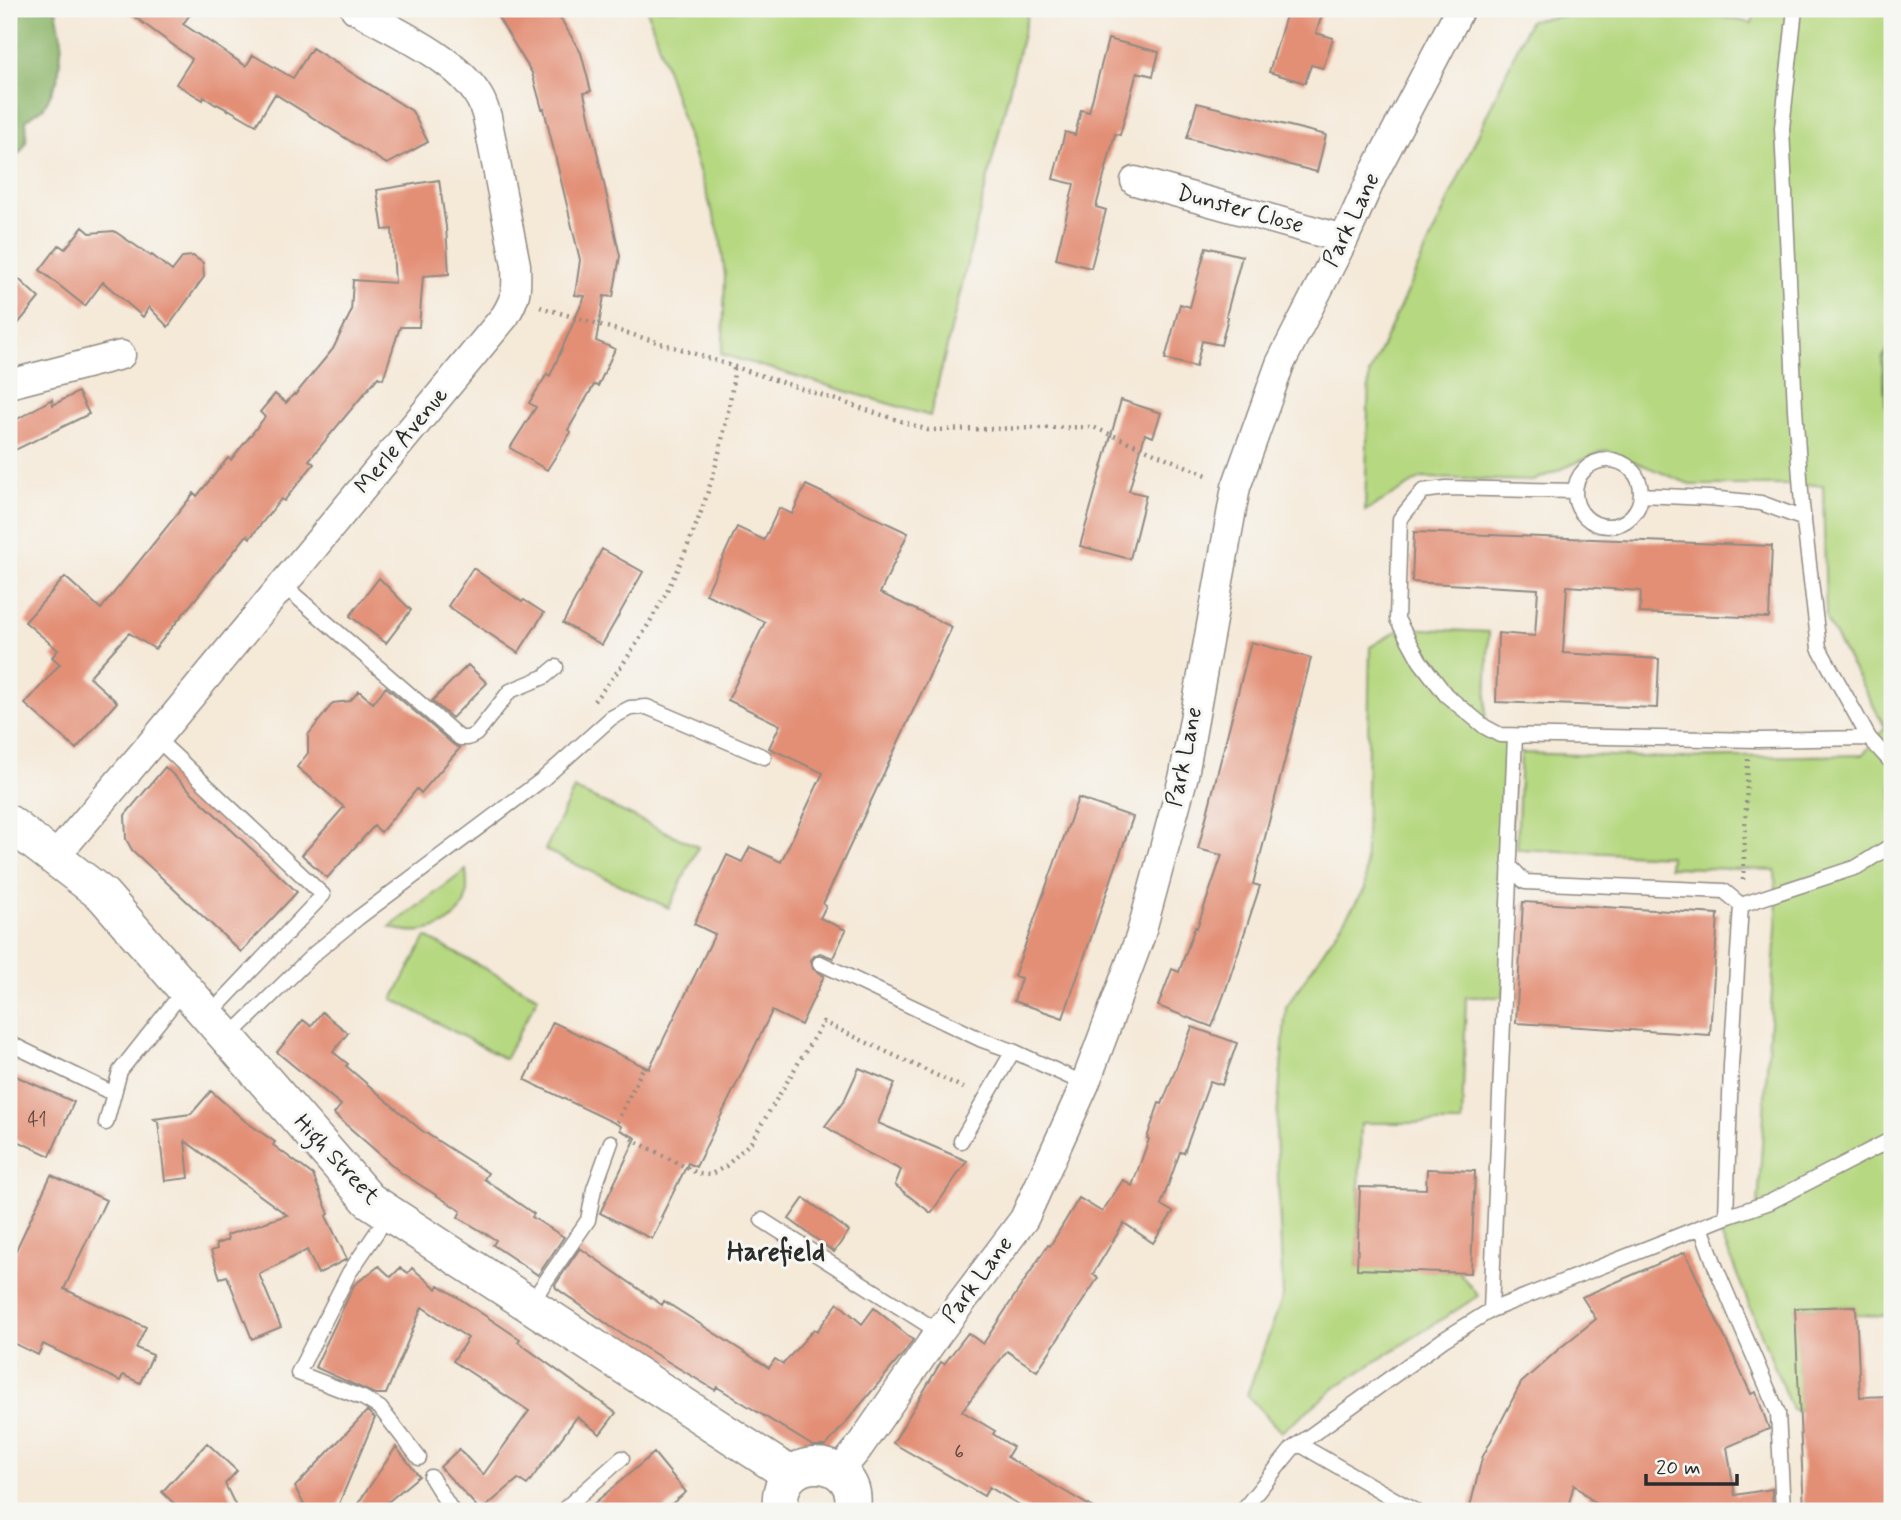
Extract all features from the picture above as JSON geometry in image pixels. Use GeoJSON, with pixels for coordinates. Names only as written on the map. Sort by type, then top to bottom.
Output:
{"type":"FeatureCollection","features":[{"type":"Feature","properties":{"kind":"street"},"geometry":{"type":"LineString","coordinates":[[355,9],[445,60],[463,76],[479,97],[487,117],[516,265],[515,299]]}},
{"type":"Feature","properties":{"kind":"street","name":"Park Lane"},"geometry":{"type":"LineString","coordinates":[[839,1472],[1024,1219],[1085,1084],[1140,937],[1184,775],[1236,487],[1280,364],[1344,239],[1374,173],[1460,9]]}},
{"type":"Feature","properties":{"kind":"street","name":"Dunster Close"},"geometry":{"type":"LineString","coordinates":[[1135,181],[1344,239]]}},
{"type":"Feature","properties":{"kind":"street","name":"Merle Avenue"},"geometry":{"type":"LineString","coordinates":[[54,858],[505,316],[515,299]]}},
{"type":"Feature","properties":{"kind":"street"},"geometry":{"type":"LineString","coordinates":[[9,384],[121,355]]}},
{"type":"Feature","properties":{"kind":"street","name":"High Street"},"geometry":{"type":"LineString","coordinates":[[9,823],[103,895],[369,1200],[791,1475]]}},
{"type":"Feature","properties":{"kind":"street"},"geometry":{"type":"LineString","coordinates":[[781,1511],[780,1497],[791,1475],[799,1469],[820,1465],[839,1472],[847,1481],[854,1503],[852,1511]]}},
{"type":"Feature","properties":{"kind":"lane"},"geometry":{"type":"LineString","coordinates":[[1795,9],[1782,128],[1795,410],[1819,648],[1869,738],[1892,763]]}},
{"type":"Feature","properties":{"kind":"lane"},"geometry":{"type":"LineString","coordinates":[[1604,459],[1615,460],[1634,471],[1640,480],[1641,495],[1635,512],[1628,520],[1606,526],[1595,524],[1586,518],[1579,509],[1575,491],[1578,477],[1585,468],[1604,459]]}},
{"type":"Feature","properties":{"kind":"lane"},"geometry":{"type":"LineString","coordinates":[[1575,491],[1446,488],[1423,491],[1400,519],[1397,619],[1420,661],[1446,695],[1485,727],[1500,735],[1749,740],[1869,738]]}},
{"type":"Feature","properties":{"kind":"lane"},"geometry":{"type":"LineString","coordinates":[[1641,495],[1761,503],[1804,519]]}},
{"type":"Feature","properties":{"kind":"lane"},"geometry":{"type":"LineString","coordinates":[[283,585],[460,738],[476,734],[510,691],[544,677],[556,667]]}},
{"type":"Feature","properties":{"kind":"lane"},"geometry":{"type":"LineString","coordinates":[[218,1027],[543,779],[611,718],[630,708],[647,707],[764,757]]}},
{"type":"Feature","properties":{"kind":"lane"},"geometry":{"type":"LineString","coordinates":[[1491,1310],[1515,736]]}},
{"type":"Feature","properties":{"kind":"lane"},"geometry":{"type":"LineString","coordinates":[[156,738],[324,895],[218,1027]]}},
{"type":"Feature","properties":{"kind":"lane"},"geometry":{"type":"LineString","coordinates":[[1741,905],[1857,867],[1892,845]]}},
{"type":"Feature","properties":{"kind":"lane"},"geometry":{"type":"LineString","coordinates":[[1509,865],[1525,882],[1724,891],[1741,905]]}},
{"type":"Feature","properties":{"kind":"lane"},"geometry":{"type":"LineString","coordinates":[[1726,1217],[1741,905]]}},
{"type":"Feature","properties":{"kind":"lane"},"geometry":{"type":"LineString","coordinates":[[820,963],[982,1040],[1085,1084]]}},
{"type":"Feature","properties":{"kind":"lane"},"geometry":{"type":"LineString","coordinates":[[106,1123],[120,1071],[185,989]]}},
{"type":"Feature","properties":{"kind":"lane"},"geometry":{"type":"LineString","coordinates":[[9,1043],[114,1094]]}},
{"type":"Feature","properties":{"kind":"lane"},"geometry":{"type":"LineString","coordinates":[[961,1141],[1013,1051]]}},
{"type":"Feature","properties":{"kind":"lane"},"geometry":{"type":"LineString","coordinates":[[530,1305],[588,1220],[594,1189],[612,1136]]}},
{"type":"Feature","properties":{"kind":"lane"},"geometry":{"type":"LineString","coordinates":[[1242,1511],[1292,1449],[1443,1340],[1491,1310],[1770,1202],[1892,1139]]}},
{"type":"Feature","properties":{"kind":"lane"},"geometry":{"type":"LineString","coordinates":[[389,1214],[349,1273],[298,1373],[363,1398],[380,1408],[419,1458]]}},
{"type":"Feature","properties":{"kind":"lane"},"geometry":{"type":"LineString","coordinates":[[762,1220],[939,1332]]}},
{"type":"Feature","properties":{"kind":"lane"},"geometry":{"type":"LineString","coordinates":[[1701,1227],[1778,1413],[1783,1511]]}},
{"type":"Feature","properties":{"kind":"lane"},"geometry":{"type":"LineString","coordinates":[[1299,1444],[1415,1511]]}},
{"type":"Feature","properties":{"kind":"lane"},"geometry":{"type":"LineString","coordinates":[[562,1511],[622,1458]]}},
{"type":"Feature","properties":{"kind":"lane"},"geometry":{"type":"LineString","coordinates":[[432,1477],[452,1511]]}},
{"type":"Feature","properties":{"kind":"path"},"geometry":{"type":"LineString","coordinates":[[515,299],[674,347],[928,430],[1093,427],[1236,487]]}},
{"type":"Feature","properties":{"kind":"path"},"geometry":{"type":"LineString","coordinates":[[1741,905],[1749,740]]}},
{"type":"Feature","properties":{"kind":"path"},"geometry":{"type":"LineString","coordinates":[[625,1136],[699,1174],[710,1175],[726,1166],[751,1142],[823,1022],[963,1088]]}},
{"type":"Feature","properties":{"kind":"path"},"geometry":{"type":"LineString","coordinates":[[612,1136],[644,1066]]}},
{"type":"Feature","properties":{"kind":"green space"},"geometry":{"type":"Polygon","coordinates":[[[9,9],[56,9],[62,41],[58,79],[44,107],[26,120],[26,142],[13,159],[9,155],[9,9]]]}},
{"type":"Feature","properties":{"kind":"green space"},"geometry":{"type":"Polygon","coordinates":[[[647,9],[1029,9],[930,416],[721,354],[725,276],[720,236],[647,9]]]}},
{"type":"Feature","properties":{"kind":"green space"},"geometry":{"type":"Polygon","coordinates":[[[1631,9],[1683,9],[1752,23],[1756,9],[1892,9],[1892,341],[1882,359],[1890,455],[1892,454],[1892,1316],[1856,1315],[1855,1306],[1796,1308],[1800,1410],[1792,1410],[1721,1235],[1757,1222],[1777,913],[1775,870],[1669,867],[1670,856],[1517,849],[1521,753],[1673,758],[1863,755],[1885,727],[1826,619],[1823,485],[1692,485],[1606,450],[1533,481],[1422,478],[1365,511],[1369,375],[1530,20],[1631,9]]]}},
{"type":"Feature","properties":{"kind":"green space"},"geometry":{"type":"Polygon","coordinates":[[[1892,341],[1892,454],[1890,455],[1882,359],[1892,341]]]}},
{"type":"Feature","properties":{"kind":"green space"},"geometry":{"type":"Polygon","coordinates":[[[1402,628],[1489,632],[1485,726],[1515,736],[1504,997],[1466,997],[1462,1123],[1361,1123],[1357,1268],[1459,1272],[1478,1296],[1339,1385],[1281,1432],[1247,1395],[1283,1296],[1276,1131],[1286,1007],[1365,889],[1370,647],[1402,628]]]}},
{"type":"Feature","properties":{"kind":"green space"},"geometry":{"type":"Polygon","coordinates":[[[574,789],[698,847],[669,908],[545,850],[574,789]]]}},
{"type":"Feature","properties":{"kind":"green space"},"geometry":{"type":"Polygon","coordinates":[[[466,870],[466,898],[461,909],[445,924],[424,931],[390,927],[466,870]]]}},
{"type":"Feature","properties":{"kind":"green space"},"geometry":{"type":"Polygon","coordinates":[[[426,937],[538,997],[505,1059],[393,999],[426,937]]]}},
{"type":"Feature","properties":{"kind":"building"},"geometry":{"type":"Polygon","coordinates":[[[124,9],[194,9],[183,24],[246,66],[253,55],[293,78],[312,48],[412,111],[428,142],[387,164],[275,94],[256,125],[176,84],[192,59],[124,9]]]}},
{"type":"Feature","properties":{"kind":"building"},"geometry":{"type":"Polygon","coordinates":[[[493,9],[555,9],[581,53],[591,91],[584,93],[620,256],[613,297],[604,296],[596,341],[615,349],[598,386],[594,385],[568,430],[571,432],[547,470],[510,448],[536,407],[529,403],[547,374],[550,376],[585,296],[575,295],[580,260],[544,109],[532,73],[493,9]]]}},
{"type":"Feature","properties":{"kind":"building"},"geometry":{"type":"Polygon","coordinates":[[[1288,9],[1324,9],[1316,33],[1333,38],[1323,68],[1311,65],[1305,83],[1269,72],[1288,9]]]}},
{"type":"Feature","properties":{"kind":"building"},"geometry":{"type":"Polygon","coordinates":[[[1108,39],[1159,52],[1153,76],[1137,72],[1120,135],[1115,134],[1096,207],[1106,210],[1091,268],[1056,259],[1074,184],[1053,179],[1065,132],[1075,135],[1081,110],[1089,112],[1108,39]]]}},
{"type":"Feature","properties":{"kind":"building"},"geometry":{"type":"Polygon","coordinates":[[[1197,103],[1326,135],[1317,172],[1187,138],[1197,103]]]}},
{"type":"Feature","properties":{"kind":"building"},"geometry":{"type":"Polygon","coordinates":[[[439,180],[449,274],[423,276],[419,327],[400,327],[383,379],[378,377],[309,460],[314,464],[284,501],[281,499],[250,538],[247,535],[155,649],[129,633],[89,677],[117,702],[76,749],[25,704],[60,664],[52,657],[58,650],[25,622],[65,577],[101,609],[194,493],[197,496],[228,458],[231,460],[265,417],[260,412],[275,394],[286,403],[333,349],[351,312],[353,280],[395,283],[392,229],[383,230],[377,190],[439,180]]]}},
{"type":"Feature","properties":{"kind":"building"},"geometry":{"type":"Polygon","coordinates":[[[83,227],[90,233],[114,231],[172,271],[183,257],[193,256],[203,263],[204,277],[168,327],[149,307],[143,317],[103,282],[85,306],[40,270],[59,245],[65,249],[83,227]]]}},
{"type":"Feature","properties":{"kind":"building"},"geometry":{"type":"Polygon","coordinates":[[[1206,247],[1242,256],[1221,345],[1202,341],[1196,367],[1165,359],[1180,304],[1190,307],[1206,247]]]}},
{"type":"Feature","properties":{"kind":"building"},"geometry":{"type":"Polygon","coordinates":[[[9,270],[39,298],[9,335],[9,270]]]}},
{"type":"Feature","properties":{"kind":"building"},"geometry":{"type":"Polygon","coordinates":[[[78,392],[89,414],[9,453],[9,424],[52,399],[53,405],[78,392]]]}},
{"type":"Feature","properties":{"kind":"building"},"geometry":{"type":"Polygon","coordinates":[[[1121,400],[1161,413],[1153,437],[1145,434],[1129,491],[1146,495],[1130,559],[1080,546],[1121,400]]]}},
{"type":"Feature","properties":{"kind":"building"},"geometry":{"type":"Polygon","coordinates":[[[806,485],[908,533],[880,593],[952,627],[823,904],[826,906],[820,918],[846,930],[833,958],[820,953],[811,960],[813,969],[824,976],[801,1025],[772,1011],[696,1167],[688,1163],[652,1239],[600,1213],[636,1138],[620,1130],[621,1126],[525,1080],[553,1022],[649,1069],[715,934],[694,924],[727,855],[742,862],[750,847],[781,862],[823,773],[769,748],[780,725],[728,700],[765,622],[706,594],[737,527],[764,540],[779,508],[792,514],[806,485]]]}},
{"type":"Feature","properties":{"kind":"building"},"geometry":{"type":"Polygon","coordinates":[[[1414,532],[1772,546],[1769,618],[1640,613],[1641,591],[1567,586],[1563,653],[1659,659],[1657,708],[1496,702],[1498,633],[1535,636],[1538,589],[1412,582],[1414,532]]]}},
{"type":"Feature","properties":{"kind":"building"},"geometry":{"type":"Polygon","coordinates":[[[602,549],[643,572],[602,645],[563,623],[602,549]]]}},
{"type":"Feature","properties":{"kind":"building"},"geometry":{"type":"Polygon","coordinates":[[[473,568],[522,602],[524,600],[544,613],[518,653],[448,606],[473,568]]]}},
{"type":"Feature","properties":{"kind":"building"},"geometry":{"type":"Polygon","coordinates":[[[379,578],[411,610],[386,643],[350,616],[379,578]]]}},
{"type":"Feature","properties":{"kind":"building"},"geometry":{"type":"Polygon","coordinates":[[[1251,642],[1311,658],[1253,884],[1260,886],[1212,1027],[1158,1006],[1172,969],[1179,972],[1222,855],[1198,849],[1251,642]]]}},
{"type":"Feature","properties":{"kind":"building"},"geometry":{"type":"Polygon","coordinates":[[[468,665],[487,683],[452,718],[432,701],[468,665]]]}},
{"type":"Feature","properties":{"kind":"building"},"geometry":{"type":"Polygon","coordinates":[[[386,687],[460,748],[421,793],[417,789],[381,832],[374,826],[327,878],[302,855],[344,807],[297,767],[308,753],[308,735],[333,703],[350,701],[359,691],[373,703],[386,687]]]}},
{"type":"Feature","properties":{"kind":"building"},"geometry":{"type":"Polygon","coordinates":[[[165,767],[297,892],[241,952],[132,850],[126,839],[125,815],[165,767]]]}},
{"type":"Feature","properties":{"kind":"building"},"geometry":{"type":"Polygon","coordinates":[[[1078,798],[1133,817],[1063,1018],[1014,1001],[1021,978],[1014,976],[1078,798]]]}},
{"type":"Feature","properties":{"kind":"building"},"geometry":{"type":"Polygon","coordinates":[[[1523,902],[1718,914],[1710,1035],[1516,1023],[1523,902]]]}},
{"type":"Feature","properties":{"kind":"building"},"geometry":{"type":"Polygon","coordinates":[[[322,1012],[348,1033],[333,1052],[348,1064],[346,1066],[421,1130],[488,1173],[484,1179],[534,1214],[532,1217],[564,1237],[538,1275],[493,1245],[496,1240],[458,1217],[461,1211],[400,1172],[334,1114],[341,1105],[277,1052],[303,1020],[311,1026],[322,1012]]]}},
{"type":"Feature","properties":{"kind":"building"},"geometry":{"type":"Polygon","coordinates":[[[1192,1027],[1237,1043],[1222,1085],[1210,1081],[1184,1153],[1180,1152],[1161,1205],[1173,1212],[1153,1243],[1124,1223],[1093,1274],[1098,1278],[1037,1371],[1007,1351],[962,1411],[995,1431],[993,1434],[1013,1447],[1007,1457],[1098,1511],[1030,1511],[989,1487],[984,1496],[893,1443],[941,1362],[944,1364],[968,1333],[983,1344],[1048,1245],[1050,1246],[1079,1198],[1102,1212],[1123,1180],[1132,1186],[1159,1103],[1162,1104],[1192,1027]]]}},
{"type":"Feature","properties":{"kind":"building"},"geometry":{"type":"Polygon","coordinates":[[[859,1068],[895,1083],[878,1123],[967,1161],[931,1213],[895,1185],[901,1170],[862,1150],[825,1126],[844,1101],[859,1068]]]}},
{"type":"Feature","properties":{"kind":"building"},"geometry":{"type":"Polygon","coordinates":[[[9,1073],[74,1102],[50,1156],[9,1137],[9,1073]]]}},
{"type":"Feature","properties":{"kind":"building"},"geometry":{"type":"Polygon","coordinates":[[[211,1091],[245,1121],[275,1142],[273,1145],[313,1175],[329,1214],[326,1216],[347,1259],[318,1274],[307,1250],[259,1274],[281,1327],[252,1339],[227,1276],[220,1278],[211,1251],[217,1249],[216,1244],[228,1240],[227,1235],[287,1215],[185,1141],[189,1178],[165,1181],[158,1122],[154,1119],[191,1114],[211,1091]]]}},
{"type":"Feature","properties":{"kind":"building"},"geometry":{"type":"Polygon","coordinates":[[[1427,1169],[1475,1171],[1471,1273],[1357,1269],[1360,1187],[1426,1189],[1427,1169]]]}},
{"type":"Feature","properties":{"kind":"building"},"geometry":{"type":"Polygon","coordinates":[[[51,1175],[106,1200],[64,1289],[146,1327],[136,1348],[153,1355],[140,1383],[123,1375],[120,1381],[43,1344],[38,1355],[9,1341],[9,1265],[51,1175]]]}},
{"type":"Feature","properties":{"kind":"building"},"geometry":{"type":"Polygon","coordinates":[[[804,1198],[849,1231],[834,1252],[789,1219],[804,1198]]]}},
{"type":"Feature","properties":{"kind":"building"},"geometry":{"type":"Polygon","coordinates":[[[580,1248],[662,1305],[664,1301],[769,1368],[775,1359],[783,1364],[814,1329],[817,1331],[838,1303],[862,1324],[874,1308],[913,1340],[826,1446],[813,1446],[717,1387],[715,1390],[617,1331],[556,1288],[555,1285],[580,1248]]]}},
{"type":"Feature","properties":{"kind":"building"},"geometry":{"type":"Polygon","coordinates":[[[1685,1252],[1751,1394],[1756,1392],[1769,1429],[1727,1447],[1735,1495],[1772,1489],[1773,1511],[1603,1511],[1574,1484],[1567,1511],[1469,1511],[1482,1458],[1521,1383],[1596,1319],[1582,1297],[1685,1252]]]}},
{"type":"Feature","properties":{"kind":"building"},"geometry":{"type":"Polygon","coordinates":[[[379,1266],[391,1277],[400,1268],[408,1273],[412,1268],[437,1289],[439,1285],[520,1339],[518,1342],[616,1413],[600,1434],[577,1417],[527,1485],[518,1479],[481,1511],[440,1467],[459,1449],[483,1475],[529,1411],[453,1361],[468,1338],[422,1307],[386,1394],[375,1394],[315,1367],[354,1285],[379,1266]]]}},
{"type":"Feature","properties":{"kind":"building"},"geometry":{"type":"Polygon","coordinates":[[[1856,1306],[1860,1397],[1892,1396],[1892,1511],[1804,1511],[1795,1308],[1856,1306]]]}},
{"type":"Feature","properties":{"kind":"building"},"geometry":{"type":"Polygon","coordinates":[[[367,1411],[375,1418],[336,1511],[307,1511],[295,1487],[367,1411]]]}},
{"type":"Feature","properties":{"kind":"building"},"geometry":{"type":"Polygon","coordinates":[[[207,1443],[237,1471],[225,1484],[238,1511],[182,1511],[162,1492],[207,1443]]]}},
{"type":"Feature","properties":{"kind":"building"},"geometry":{"type":"Polygon","coordinates":[[[396,1447],[419,1476],[377,1511],[353,1511],[396,1447]]]}},
{"type":"Feature","properties":{"kind":"building"},"geometry":{"type":"Polygon","coordinates":[[[654,1453],[686,1492],[663,1511],[585,1511],[654,1453]]]}},
{"type":"Feature","properties":{"kind":"district","name":"Harefield"},"geometry":{"type":"Point","coordinates":[776,1253]}}]}
